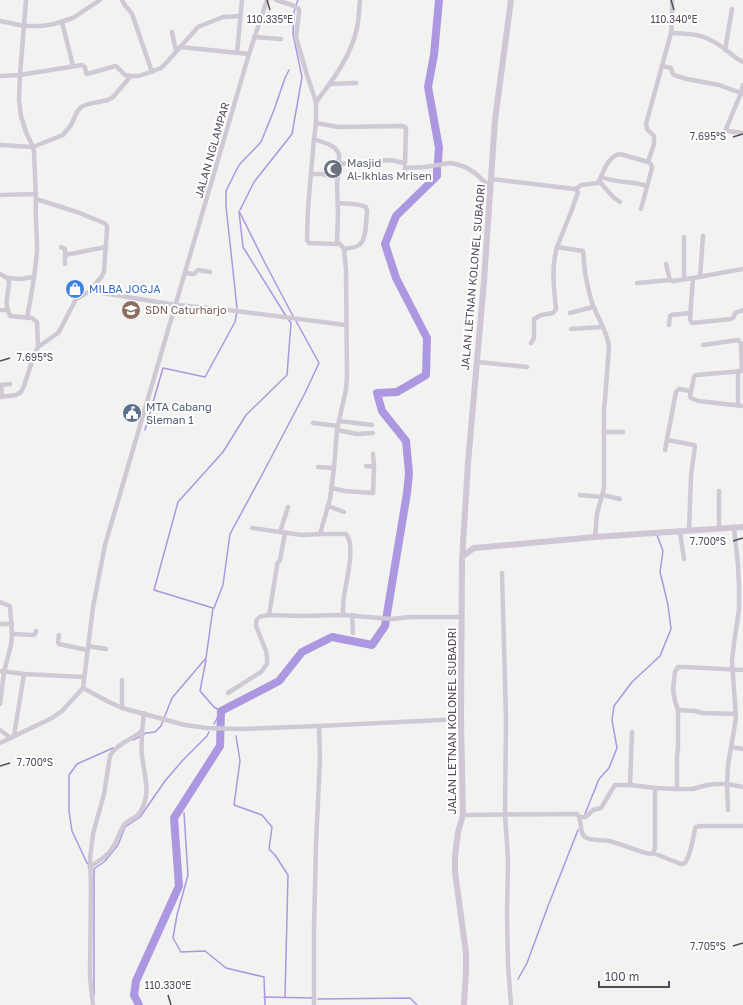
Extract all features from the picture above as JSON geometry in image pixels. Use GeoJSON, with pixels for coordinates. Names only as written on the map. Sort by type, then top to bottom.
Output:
{"type":"FeatureCollection","features":[{"type":"Feature","properties":{"kind":"main road","name":"JALAN LETNAN KOLONEL SUBADRI"},"geometry":{"type":"LineString","coordinates":[[464,1005],[466,953],[455,872],[458,832],[463,815],[460,720],[463,545],[495,120],[511,0]]}},
{"type":"Feature","properties":{"kind":"main road"},"geometry":{"type":"LineString","coordinates":[[463,545],[474,548],[595,537],[743,527]]}},
{"type":"Feature","properties":{"kind":"main road"},"geometry":{"type":"LineString","coordinates":[[463,556],[474,548]]}},
{"type":"Feature","properties":{"kind":"street"},"geometry":{"type":"LineString","coordinates":[[26,0],[19,100],[21,116],[34,152],[37,249],[27,318]]}},
{"type":"Feature","properties":{"kind":"street"},"geometry":{"type":"LineString","coordinates":[[0,21],[24,26],[41,26],[62,22],[78,15],[100,0]]}},
{"type":"Feature","properties":{"kind":"street"},"geometry":{"type":"LineString","coordinates":[[122,0],[126,8],[132,14],[152,72]]}},
{"type":"Feature","properties":{"kind":"street"},"geometry":{"type":"LineString","coordinates":[[236,53],[242,0]]}},
{"type":"Feature","properties":{"kind":"street","name":"JALAN NGLAMPAR"},"geometry":{"type":"LineString","coordinates":[[83,688],[93,607],[105,546],[254,37],[267,0]]}},
{"type":"Feature","properties":{"kind":"street"},"geometry":{"type":"LineString","coordinates":[[276,0],[292,5],[299,11],[296,37],[316,102],[316,123],[308,208],[307,240],[309,243],[340,244],[344,249],[346,270],[348,377],[338,426],[334,468],[328,506],[320,534]]}},
{"type":"Feature","properties":{"kind":"street"},"geometry":{"type":"LineString","coordinates":[[316,102],[330,84],[350,51],[357,28],[360,0]]}},
{"type":"Feature","properties":{"kind":"street"},"geometry":{"type":"LineString","coordinates":[[648,162],[654,144],[654,136],[647,129],[646,124],[671,33],[672,0]]}},
{"type":"Feature","properties":{"kind":"street"},"geometry":{"type":"LineString","coordinates":[[725,50],[732,9]]}},
{"type":"Feature","properties":{"kind":"street"},"geometry":{"type":"LineString","coordinates":[[0,76],[20,75],[73,66],[83,66],[86,73],[89,74],[116,66],[125,75],[139,76],[161,68],[201,25],[223,17],[240,16]]}},
{"type":"Feature","properties":{"kind":"street"},"geometry":{"type":"LineString","coordinates":[[62,22],[73,66]]}},
{"type":"Feature","properties":{"kind":"street"},"geometry":{"type":"LineString","coordinates":[[172,32],[178,49]]}},
{"type":"Feature","properties":{"kind":"street"},"geometry":{"type":"LineString","coordinates":[[671,33],[702,36],[713,41],[743,62]]}},
{"type":"Feature","properties":{"kind":"street"},"geometry":{"type":"LineString","coordinates":[[254,37],[281,39]]}},
{"type":"Feature","properties":{"kind":"street"},"geometry":{"type":"LineString","coordinates":[[178,49],[249,54]]}},
{"type":"Feature","properties":{"kind":"street"},"geometry":{"type":"LineString","coordinates":[[662,66],[671,68],[674,75],[719,85],[742,94]]}},
{"type":"Feature","properties":{"kind":"street"},"geometry":{"type":"LineString","coordinates":[[0,146],[33,147],[63,135],[81,107],[108,100],[113,97],[131,76]]}},
{"type":"Feature","properties":{"kind":"street"},"geometry":{"type":"LineString","coordinates":[[330,84],[356,83]]}},
{"type":"Feature","properties":{"kind":"street"},"geometry":{"type":"LineString","coordinates":[[743,85],[742,94],[726,128],[728,131],[743,133]]}},
{"type":"Feature","properties":{"kind":"street"},"geometry":{"type":"LineString","coordinates":[[316,123],[338,127],[405,127],[405,178]]}},
{"type":"Feature","properties":{"kind":"street"},"geometry":{"type":"LineString","coordinates":[[314,139],[335,148],[339,154],[337,244]]}},
{"type":"Feature","properties":{"kind":"street"},"geometry":{"type":"LineString","coordinates":[[491,180],[576,189],[581,185],[598,182],[613,156],[620,154],[651,164],[652,168],[641,209]]}},
{"type":"Feature","properties":{"kind":"street"},"geometry":{"type":"LineString","coordinates":[[339,164],[390,160],[405,166],[425,167],[450,163],[475,172],[490,187]]}},
{"type":"Feature","properties":{"kind":"street"},"geometry":{"type":"LineString","coordinates":[[311,174],[322,174],[338,178]]}},
{"type":"Feature","properties":{"kind":"street"},"geometry":{"type":"LineString","coordinates":[[600,179],[648,186]]}},
{"type":"Feature","properties":{"kind":"street"},"geometry":{"type":"LineString","coordinates":[[600,179],[613,197],[620,202]]}},
{"type":"Feature","properties":{"kind":"street"},"geometry":{"type":"LineString","coordinates":[[531,343],[534,338],[534,319],[541,315],[553,313],[556,309],[553,273],[554,258],[578,194],[576,189]]}},
{"type":"Feature","properties":{"kind":"street"},"geometry":{"type":"LineString","coordinates":[[0,195],[36,197],[104,223],[108,230],[104,272],[102,276],[90,291],[76,299],[58,333],[38,347],[21,392],[16,395],[1,397],[0,385],[10,384]]}},
{"type":"Feature","properties":{"kind":"street"},"geometry":{"type":"LineString","coordinates":[[338,203],[364,206],[366,207],[367,211],[365,236],[363,241],[361,244],[354,247],[344,249]]}},
{"type":"Feature","properties":{"kind":"street"},"geometry":{"type":"LineString","coordinates":[[700,277],[703,236]]}},
{"type":"Feature","properties":{"kind":"street"},"geometry":{"type":"LineString","coordinates":[[684,237],[684,279]]}},
{"type":"Feature","properties":{"kind":"street"},"geometry":{"type":"LineString","coordinates":[[61,247],[65,249],[65,264]]}},
{"type":"Feature","properties":{"kind":"street"},"geometry":{"type":"LineString","coordinates":[[66,255],[106,247]]}},
{"type":"Feature","properties":{"kind":"street"},"geometry":{"type":"LineString","coordinates":[[557,247],[583,251],[587,285],[593,307],[608,339],[606,400],[604,409],[604,488],[597,514],[595,537]]}},
{"type":"Feature","properties":{"kind":"street"},"geometry":{"type":"LineString","coordinates":[[666,264],[670,279]]}},
{"type":"Feature","properties":{"kind":"street"},"geometry":{"type":"LineString","coordinates":[[644,279],[670,279],[673,281],[743,269]]}},
{"type":"Feature","properties":{"kind":"street"},"geometry":{"type":"LineString","coordinates":[[185,273],[194,274],[198,270],[210,272]]}},
{"type":"Feature","properties":{"kind":"street"},"geometry":{"type":"LineString","coordinates":[[0,274],[7,278],[20,279],[34,277]]}},
{"type":"Feature","properties":{"kind":"street"},"geometry":{"type":"LineString","coordinates":[[7,278],[9,284],[6,300],[10,316],[32,318],[36,322],[38,347]]}},
{"type":"Feature","properties":{"kind":"street"},"geometry":{"type":"LineString","coordinates":[[693,278],[690,319],[692,323],[731,319],[734,317],[735,313],[743,310]]}},
{"type":"Feature","properties":{"kind":"street"},"geometry":{"type":"LineString","coordinates":[[637,284],[670,279]]}},
{"type":"Feature","properties":{"kind":"street"},"geometry":{"type":"LineString","coordinates":[[90,291],[176,305],[346,325]]}},
{"type":"Feature","properties":{"kind":"street"},"geometry":{"type":"LineString","coordinates":[[570,313],[593,307]]}},
{"type":"Feature","properties":{"kind":"street"},"geometry":{"type":"LineString","coordinates":[[0,310],[8,310]]}},
{"type":"Feature","properties":{"kind":"street"},"geometry":{"type":"LineString","coordinates":[[669,325],[671,315],[691,313]]}},
{"type":"Feature","properties":{"kind":"street"},"geometry":{"type":"LineString","coordinates":[[571,329],[603,327]]}},
{"type":"Feature","properties":{"kind":"street"},"geometry":{"type":"LineString","coordinates":[[703,345],[738,340],[741,343],[741,371],[741,406],[698,401],[691,398],[690,391],[696,375],[741,371]]}},
{"type":"Feature","properties":{"kind":"street"},"geometry":{"type":"LineString","coordinates":[[476,362],[527,366]]}},
{"type":"Feature","properties":{"kind":"street"},"geometry":{"type":"LineString","coordinates":[[665,450],[676,392],[679,389],[690,391]]}},
{"type":"Feature","properties":{"kind":"street"},"geometry":{"type":"LineString","coordinates":[[313,423],[338,426],[372,424]]}},
{"type":"Feature","properties":{"kind":"street"},"geometry":{"type":"LineString","coordinates":[[338,426],[357,434],[373,433]]}},
{"type":"Feature","properties":{"kind":"street"},"geometry":{"type":"LineString","coordinates":[[604,432],[623,432]]}},
{"type":"Feature","properties":{"kind":"street"},"geometry":{"type":"LineString","coordinates":[[667,440],[695,446],[690,481],[689,531]]}},
{"type":"Feature","properties":{"kind":"street"},"geometry":{"type":"LineString","coordinates":[[331,488],[345,491],[373,492],[373,454]]}},
{"type":"Feature","properties":{"kind":"street"},"geometry":{"type":"LineString","coordinates":[[366,466],[374,467]]}},
{"type":"Feature","properties":{"kind":"street"},"geometry":{"type":"LineString","coordinates":[[318,467],[334,468]]}},
{"type":"Feature","properties":{"kind":"street"},"geometry":{"type":"LineString","coordinates":[[719,491],[719,529]]}},
{"type":"Feature","properties":{"kind":"street"},"geometry":{"type":"LineString","coordinates":[[580,495],[620,498]]}},
{"type":"Feature","properties":{"kind":"street"},"geometry":{"type":"LineString","coordinates":[[328,506],[344,512]]}},
{"type":"Feature","properties":{"kind":"street"},"geometry":{"type":"LineString","coordinates":[[269,615],[276,566],[280,560],[283,532],[288,507]]}},
{"type":"Feature","properties":{"kind":"street"},"geometry":{"type":"LineString","coordinates":[[252,528],[302,534],[346,534],[349,537],[351,549],[344,596],[343,614]]}},
{"type":"Feature","properties":{"kind":"street"},"geometry":{"type":"LineString","coordinates":[[728,810],[727,784],[729,756],[736,714],[732,661],[739,610],[738,565],[734,528]]}},
{"type":"Feature","properties":{"kind":"street"},"geometry":{"type":"LineString","coordinates":[[680,532],[684,559]]}},
{"type":"Feature","properties":{"kind":"street"},"geometry":{"type":"LineString","coordinates":[[502,573],[506,718],[505,814],[508,859],[508,964],[511,1005]]}},
{"type":"Feature","properties":{"kind":"street"},"geometry":{"type":"LineString","coordinates":[[0,602],[10,606],[12,624],[11,644],[2,671],[0,704]]}},
{"type":"Feature","properties":{"kind":"street"},"geometry":{"type":"LineString","coordinates":[[228,693],[261,672],[267,664],[268,657],[256,626],[256,619],[260,617],[269,615],[300,616],[343,614],[392,619],[410,617],[462,617]]}},
{"type":"Feature","properties":{"kind":"street"},"geometry":{"type":"LineString","coordinates":[[352,615],[353,633]]}},
{"type":"Feature","properties":{"kind":"street"},"geometry":{"type":"LineString","coordinates":[[0,624],[12,624]]}},
{"type":"Feature","properties":{"kind":"street"},"geometry":{"type":"LineString","coordinates":[[12,634],[34,635],[36,634],[36,631]]}},
{"type":"Feature","properties":{"kind":"street"},"geometry":{"type":"LineString","coordinates":[[59,635],[59,644],[106,649]]}},
{"type":"Feature","properties":{"kind":"street"},"geometry":{"type":"LineString","coordinates":[[677,789],[678,710],[673,690],[675,672],[678,668],[685,667],[743,670]]}},
{"type":"Feature","properties":{"kind":"street"},"geometry":{"type":"LineString","coordinates":[[2,671],[84,678]]}},
{"type":"Feature","properties":{"kind":"street"},"geometry":{"type":"LineString","coordinates":[[12,737],[24,674]]}},
{"type":"Feature","properties":{"kind":"street"},"geometry":{"type":"LineString","coordinates":[[122,680],[122,708]]}},
{"type":"Feature","properties":{"kind":"street"},"geometry":{"type":"LineString","coordinates":[[0,743],[52,718],[62,711],[83,688],[122,708],[196,727],[225,728],[319,726],[460,720]]}},
{"type":"Feature","properties":{"kind":"street"},"geometry":{"type":"LineString","coordinates":[[678,710],[696,711],[702,713],[736,714]]}},
{"type":"Feature","properties":{"kind":"street"},"geometry":{"type":"LineString","coordinates":[[90,867],[108,854],[126,822],[141,812],[147,788],[142,755],[144,713]]}},
{"type":"Feature","properties":{"kind":"street"},"geometry":{"type":"LineString","coordinates":[[314,1005],[315,875],[320,760],[319,726]]}},
{"type":"Feature","properties":{"kind":"street"},"geometry":{"type":"LineString","coordinates":[[0,730],[12,737]]}},
{"type":"Feature","properties":{"kind":"street"},"geometry":{"type":"LineString","coordinates":[[93,1005],[90,977],[90,867],[93,834],[104,794],[110,756],[112,752],[142,731]]}},
{"type":"Feature","properties":{"kind":"street"},"geometry":{"type":"LineString","coordinates":[[630,785],[632,732]]}},
{"type":"Feature","properties":{"kind":"street"},"geometry":{"type":"LineString","coordinates":[[731,747],[743,749]]}},
{"type":"Feature","properties":{"kind":"street"},"geometry":{"type":"LineString","coordinates":[[463,815],[577,814],[580,817],[586,817],[593,810],[601,808],[616,785],[677,789],[694,789],[707,785],[727,784],[743,787]]}},
{"type":"Feature","properties":{"kind":"street"},"geometry":{"type":"LineString","coordinates":[[653,853],[655,848],[655,788]]}},
{"type":"Feature","properties":{"kind":"street"},"geometry":{"type":"LineString","coordinates":[[580,817],[583,833],[586,837],[592,840],[608,840],[649,854],[653,853],[681,864],[686,861],[691,849],[696,827],[743,826]]}},
{"type":"Feature","properties":{"kind":"waterway"},"geometry":{"type":"LineString","coordinates":[[296,5],[298,0]]}},
{"type":"Feature","properties":{"kind":"waterway"},"geometry":{"type":"LineString","coordinates":[[438,161],[439,148],[428,87],[434,55],[439,0]]}},
{"type":"Feature","properties":{"kind":"waterway"},"geometry":{"type":"LineString","coordinates":[[286,316],[243,247],[239,212],[254,182],[292,134],[302,77],[293,34],[295,9]]}},
{"type":"Feature","properties":{"kind":"waterway"},"geometry":{"type":"LineString","coordinates":[[237,308],[226,206],[226,191],[239,165],[261,142],[289,70]]}},
{"type":"Feature","properties":{"kind":"waterway"},"geometry":{"type":"LineString","coordinates":[[139,1005],[134,995],[136,981],[179,886],[174,818],[220,746],[221,711],[279,681],[302,652],[332,637],[372,645],[385,626],[409,473],[406,441],[382,411],[377,393],[397,392],[426,375],[427,338],[396,278],[385,244],[396,216],[437,176],[437,169]]}},
{"type":"Feature","properties":{"kind":"waterway"},"geometry":{"type":"LineString","coordinates":[[240,213],[293,316]]}},
{"type":"Feature","properties":{"kind":"waterway"},"geometry":{"type":"LineString","coordinates":[[145,430],[163,368],[205,377],[235,322],[237,312]]}},
{"type":"Feature","properties":{"kind":"waterway"},"geometry":{"type":"LineString","coordinates":[[144,734],[155,732],[161,726],[172,698],[206,658],[213,608],[154,590],[178,502],[223,452],[246,415],[287,375],[291,323],[288,319]]}},
{"type":"Feature","properties":{"kind":"waterway"},"geometry":{"type":"LineString","coordinates":[[214,608],[223,585],[230,534],[305,393],[319,363],[296,321]]}},
{"type":"Feature","properties":{"kind":"waterway"},"geometry":{"type":"LineString","coordinates":[[585,814],[599,779],[609,768],[617,748],[612,720],[614,706],[632,682],[660,656],[671,629],[668,605],[660,572],[663,551],[657,535]]}},
{"type":"Feature","properties":{"kind":"waterway"},"geometry":{"type":"LineString","coordinates":[[206,660],[200,691],[214,707],[221,711],[214,724]]}},
{"type":"Feature","properties":{"kind":"waterway"},"geometry":{"type":"LineString","coordinates":[[94,995],[94,869],[105,861],[118,845],[125,827],[140,817],[165,781],[209,732]]}},
{"type":"Feature","properties":{"kind":"waterway"},"geometry":{"type":"LineString","coordinates":[[133,740],[141,736]]}},
{"type":"Feature","properties":{"kind":"waterway"},"geometry":{"type":"LineString","coordinates":[[236,736],[240,761],[234,805],[262,815],[272,827],[269,849],[275,855],[288,875],[285,997]]}},
{"type":"Feature","properties":{"kind":"waterway"},"geometry":{"type":"LineString","coordinates":[[89,865],[72,831],[69,811],[69,775],[77,764],[113,748]]}},
{"type":"Feature","properties":{"kind":"waterway"},"geometry":{"type":"LineString","coordinates":[[184,813],[188,875],[177,915],[173,938],[181,952],[205,951],[226,968],[264,977],[265,1005]]}},
{"type":"Feature","properties":{"kind":"waterway"},"geometry":{"type":"LineString","coordinates":[[518,979],[527,963],[578,830]]}},
{"type":"Feature","properties":{"kind":"waterway"},"geometry":{"type":"LineString","coordinates":[[264,997],[313,998]]}},
{"type":"Feature","properties":{"kind":"waterway"},"geometry":{"type":"LineString","coordinates":[[318,999],[410,998],[417,1005]]}},
{"type":"Feature","properties":{"kind":"place","name":"Masjid Al-Ikhlas Mrisen"},"geometry":{"type":"Point","coordinates":[333,169]}},
{"type":"Feature","properties":{"kind":"place","name":"MILBA JOGJA"},"geometry":{"type":"Point","coordinates":[75,289]}},
{"type":"Feature","properties":{"kind":"place","name":"SDN Caturharjo"},"geometry":{"type":"Point","coordinates":[131,310]}},
{"type":"Feature","properties":{"kind":"place","name":"MTA Cabang Sleman 1"},"geometry":{"type":"Point","coordinates":[132,413]}}]}
